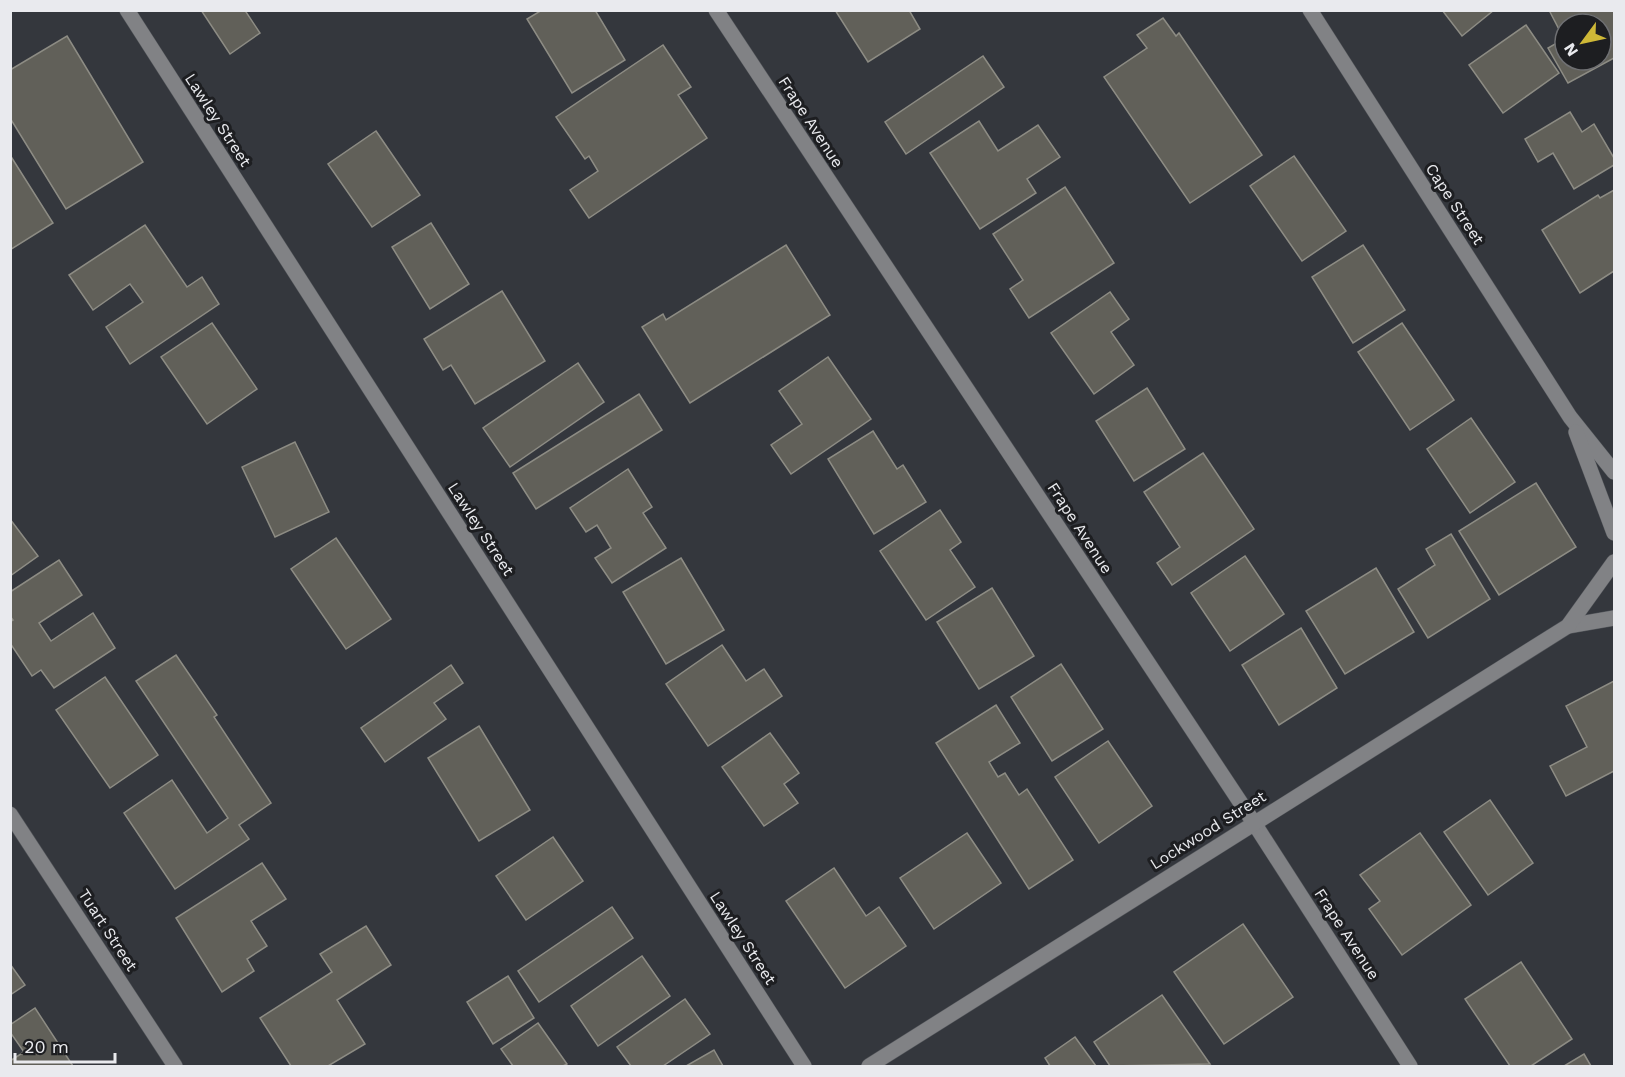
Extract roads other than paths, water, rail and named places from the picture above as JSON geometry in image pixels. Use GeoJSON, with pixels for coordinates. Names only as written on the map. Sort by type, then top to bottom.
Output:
{"type":"FeatureCollection","features":[{"type":"Feature","properties":{"kind":"street","name":"Lawley Street"},"geometry":{"type":"LineString","coordinates":[[127,10],[804,1066]]}},
{"type":"Feature","properties":{"kind":"street","name":"Frape Avenue"},"geometry":{"type":"LineString","coordinates":[[716,10],[1254,823],[1410,1066]]}},
{"type":"Feature","properties":{"kind":"street","name":"Cape Street"},"geometry":{"type":"LineString","coordinates":[[1310,10],[1570,417],[1614,472]]}},
{"type":"Feature","properties":{"kind":"street","name":"Cape Street"},"geometry":{"type":"LineString","coordinates":[[1570,417],[1614,533]]}},
{"type":"Feature","properties":{"kind":"street","name":"Lockwood Street"},"geometry":{"type":"LineString","coordinates":[[869,1066],[1568,626],[1614,562]]}},
{"type":"Feature","properties":{"kind":"street","name":"Lockwood Street"},"geometry":{"type":"LineString","coordinates":[[1568,626],[1614,618]]}},
{"type":"Feature","properties":{"kind":"street","name":"Tuart Street"},"geometry":{"type":"LineString","coordinates":[[10,814],[175,1066]]}}]}
